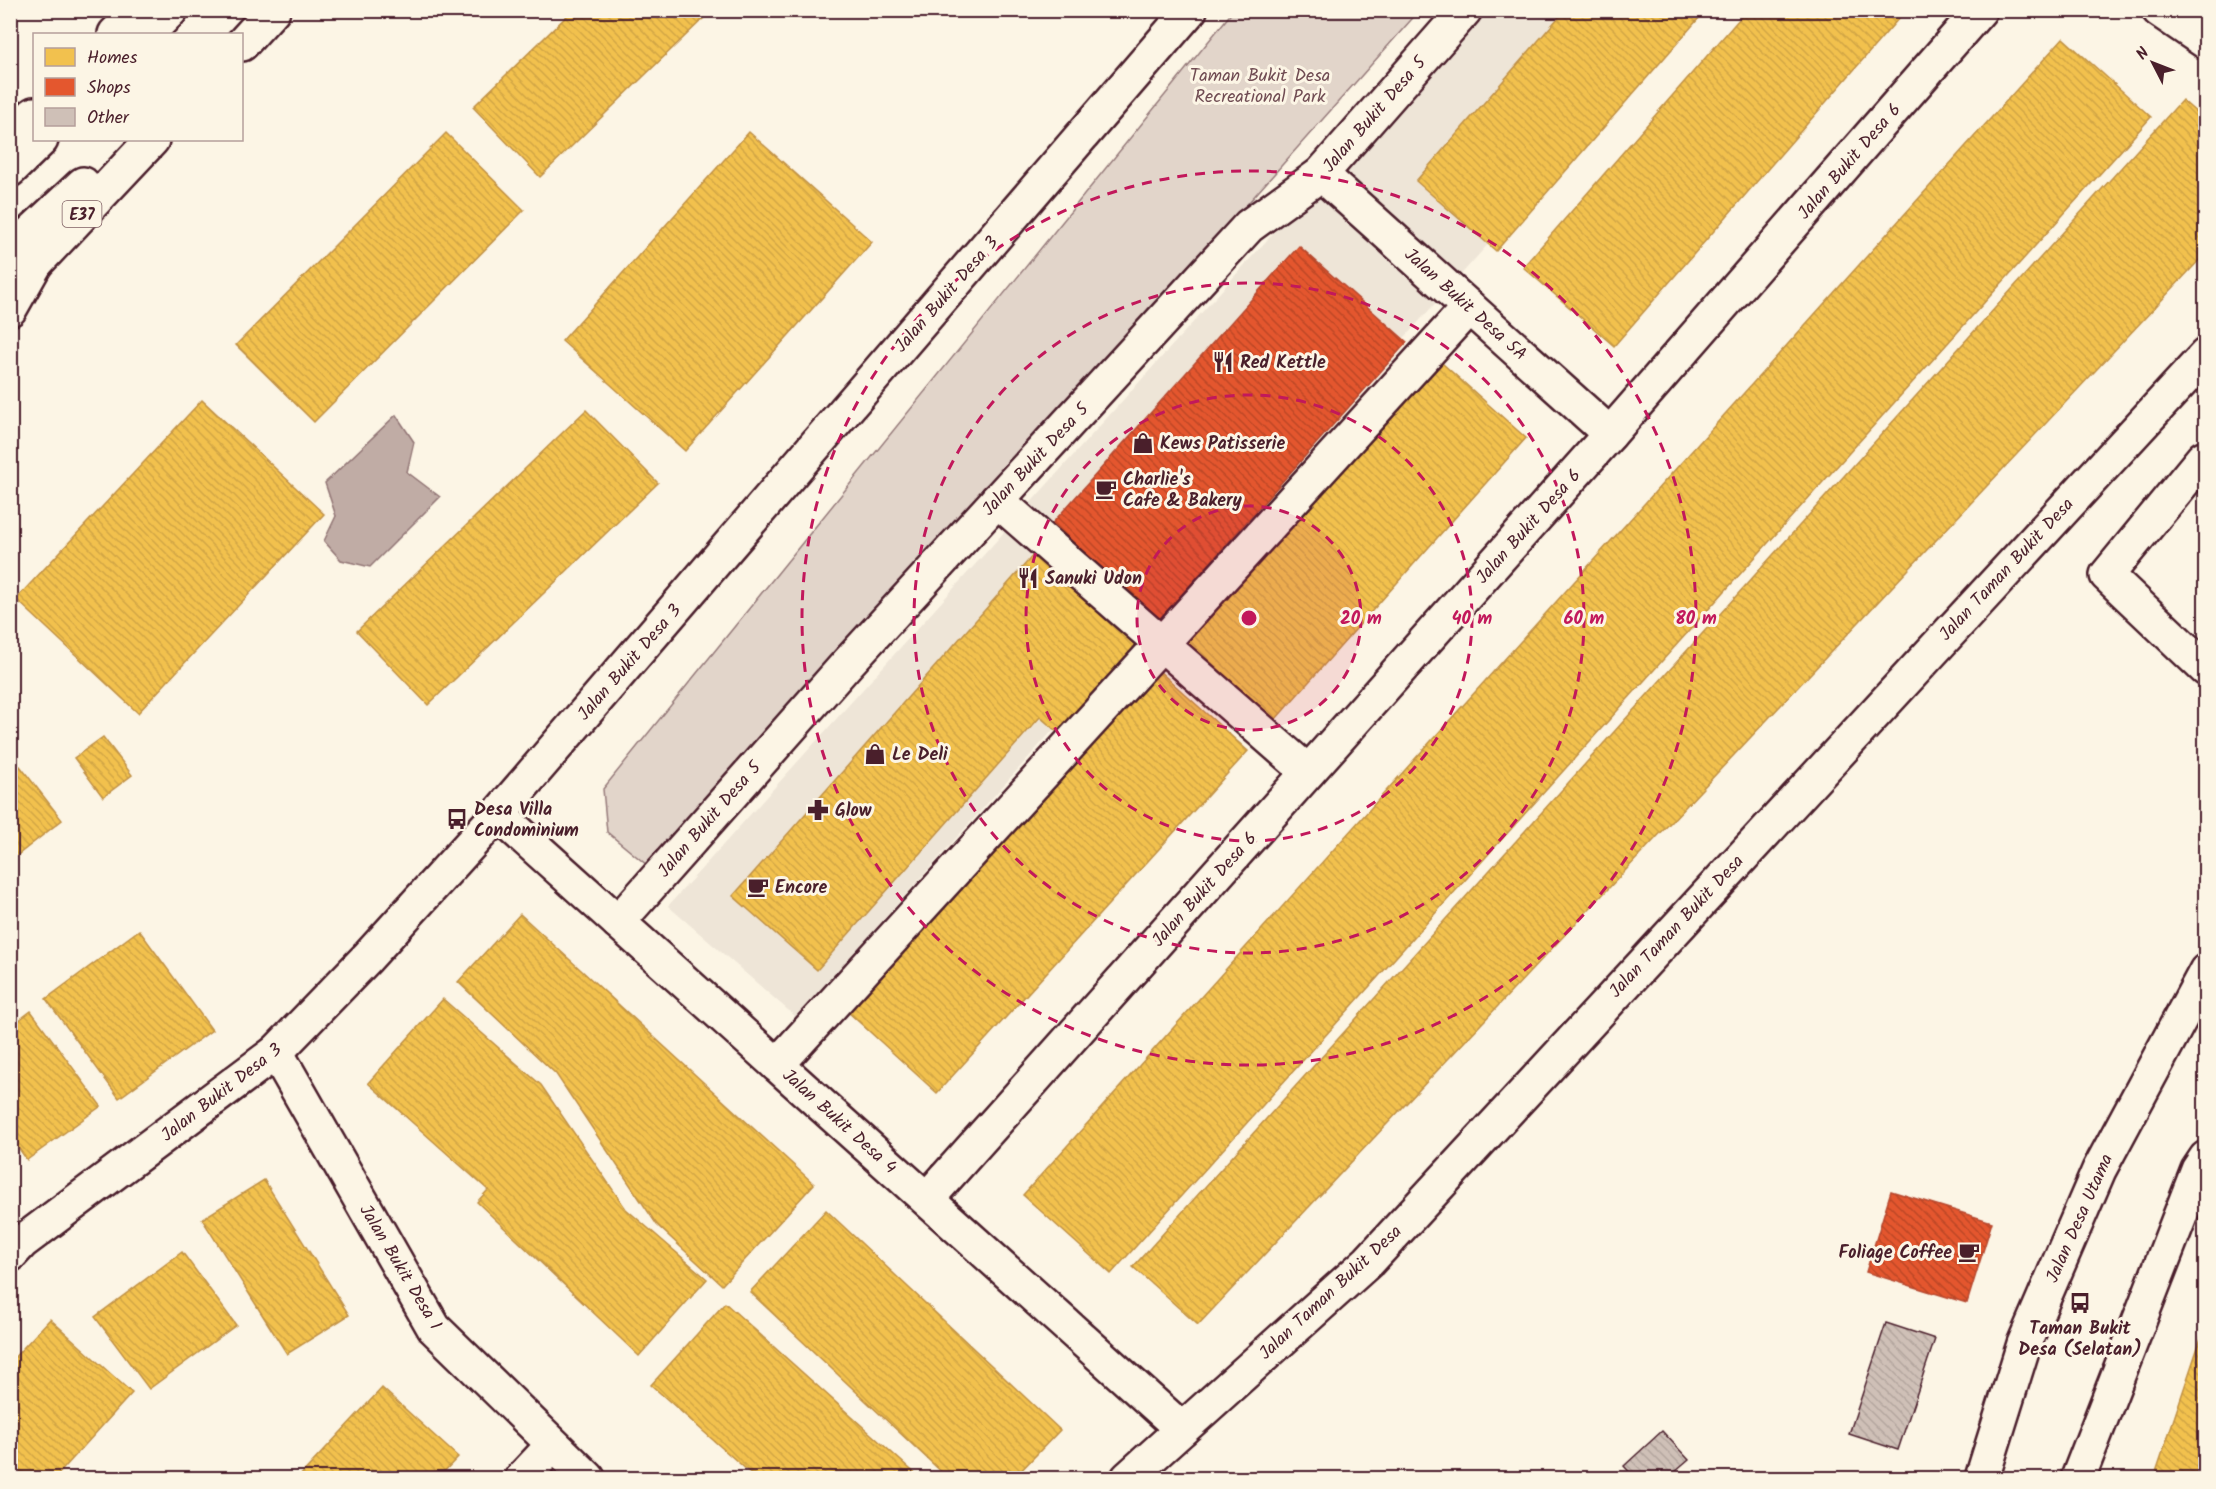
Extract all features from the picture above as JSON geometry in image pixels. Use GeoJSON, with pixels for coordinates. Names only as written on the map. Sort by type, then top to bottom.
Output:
{"type":"FeatureCollection","features":[{"type":"Feature","properties":{"kind":"main road"},"geometry":{"type":"LineString","coordinates":[[116,33],[140,10]]}},
{"type":"Feature","properties":{"kind":"main road"},"geometry":{"type":"LineString","coordinates":[[148,33],[171,10]]}},
{"type":"Feature","properties":{"kind":"main road"},"geometry":{"type":"LineString","coordinates":[[242,33],[267,10]]}},
{"type":"Feature","properties":{"kind":"main road"},"geometry":{"type":"LineString","coordinates":[[243,43],[273,10]]}},
{"type":"Feature","properties":{"kind":"main road","name":"Jalan Bukit Desa 3"},"geometry":{"type":"LineString","coordinates":[[14,1241],[276,1052],[367,958],[498,814],[1190,10]]}},
{"type":"Feature","properties":{"kind":"main road","name":"Jalan Bukit Desa 5"},"geometry":{"type":"LineString","coordinates":[[618,922],[846,665],[1249,226],[1321,174],[1465,10]]}},
{"type":"Feature","properties":{"kind":"main road","name":"Jalan Bukit Desa 6"},"geometry":{"type":"LineString","coordinates":[[927,1199],[1610,434],[1980,10]]}},
{"type":"Feature","properties":{"kind":"main road"},"geometry":{"type":"LineString","coordinates":[[2159,10],[2205,42]]}},
{"type":"Feature","properties":{"kind":"main road"},"geometry":{"type":"LineString","coordinates":[[10,137],[33,115]]}},
{"type":"Feature","properties":{"kind":"main road"},"geometry":{"type":"LineString","coordinates":[[10,170],[40,141]]}},
{"type":"Feature","properties":{"kind":"main road"},"geometry":{"type":"LineString","coordinates":[[10,309],[19,264],[92,175],[129,141]]}},
{"type":"Feature","properties":{"kind":"main road","name":"E37"},"geometry":{"type":"LineString","coordinates":[[10,287],[19,264],[151,141]]}},
{"type":"Feature","properties":{"kind":"main road","name":"Jalan Bukit Desa 5A"},"geometry":{"type":"LineString","coordinates":[[1321,174],[1610,434]]}},
{"type":"Feature","properties":{"kind":"main road"},"geometry":{"type":"LineString","coordinates":[[777,1065],[1469,307]]}},
{"type":"Feature","properties":{"kind":"main road","name":"Jalan Taman Bukit Desa"},"geometry":{"type":"LineString","coordinates":[[1128,1479],[1369,1261],[2205,355]]}},
{"type":"Feature","properties":{"kind":"main road"},"geometry":{"type":"LineString","coordinates":[[2205,460],[2203,458],[2107,575],[2205,669]]}},
{"type":"Feature","properties":{"kind":"main road"},"geometry":{"type":"LineString","coordinates":[[997,500],[1308,772]]}},
{"type":"Feature","properties":{"kind":"main road","name":"Jalan Bukit Desa 4"},"geometry":{"type":"LineString","coordinates":[[498,814],[1182,1429]]}},
{"type":"Feature","properties":{"kind":"main road","name":"Jalan Desa Utama"},"geometry":{"type":"LineString","coordinates":[[1982,1479],[2024,1344],[2099,1170],[2205,971]]}},
{"type":"Feature","properties":{"kind":"main road","name":"Jalan Bukit Desa 1"},"geometry":{"type":"LineString","coordinates":[[276,1052],[434,1328],[588,1479]]}},
{"type":"Feature","properties":{"kind":"main road"},"geometry":{"type":"LineString","coordinates":[[2078,1479],[2198,1170],[2205,1158]]}},
{"type":"Feature","properties":{"kind":"main road"},"geometry":{"type":"LineString","coordinates":[[522,1479],[553,1445]]}},
{"type":"Feature","properties":{"kind":"shaded area"},"geometry":{"type":"Polygon","coordinates":[[[1473,11],[1697,11],[796,1017],[668,906],[1473,11]]]}},
{"type":"Feature","properties":{"kind":"shaded area"},"geometry":{"type":"Polygon","coordinates":[[[396,415],[414,442],[407,472],[440,497],[370,567],[341,560],[324,541],[336,516],[325,483],[396,415]]]}},
{"type":"Feature","properties":{"kind":"green space","name":"Taman Bukit Desa Recreational Park"},"geometry":{"type":"Polygon","coordinates":[[[1233,11],[1419,11],[653,870],[607,832],[603,789],[1233,11]]]}},
{"type":"Feature","properties":{"kind":"building: Homes"},"geometry":{"type":"Polygon","coordinates":[[[573,10],[711,11],[540,177],[473,107],[573,10]]]}},
{"type":"Feature","properties":{"kind":"building: Homes"},"geometry":{"type":"Polygon","coordinates":[[[1565,10],[1706,10],[1496,251],[1416,181],[1565,10]]]}},
{"type":"Feature","properties":{"kind":"building: Homes"},"geometry":{"type":"Polygon","coordinates":[[[1747,10],[1906,10],[1614,346],[1523,267],[1747,10]]]}},
{"type":"Feature","properties":{"kind":"building: Homes"},"geometry":{"type":"Polygon","coordinates":[[[2063,38],[2151,117],[1111,1274],[1023,1195],[2063,38]]]}},
{"type":"Feature","properties":{"kind":"building: Homes"},"geometry":{"type":"Polygon","coordinates":[[[2182,100],[2206,121],[2206,253],[1198,1325],[1133,1267],[2182,100]]]}},
{"type":"Feature","properties":{"kind":"building: Homes"},"geometry":{"type":"Polygon","coordinates":[[[749,132],[872,242],[685,451],[562,341],[749,132]]]}},
{"type":"Feature","properties":{"kind":"building: Homes"},"geometry":{"type":"Polygon","coordinates":[[[446,133],[524,210],[314,422],[236,345],[446,133]]]}},
{"type":"Feature","properties":{"kind":"building: Homes"},"geometry":{"type":"Polygon","coordinates":[[[1434,356],[1526,438],[1275,720],[1183,639],[1434,356]]]}},
{"type":"Feature","properties":{"kind":"building: Homes"},"geometry":{"type":"Polygon","coordinates":[[[202,400],[324,514],[138,713],[16,599],[202,400]]]}},
{"type":"Feature","properties":{"kind":"building: Homes"},"geometry":{"type":"Polygon","coordinates":[[[586,410],[658,483],[428,705],[357,631],[586,410]]]}},
{"type":"Feature","properties":{"kind":"building: Homes"},"geometry":{"type":"Polygon","coordinates":[[[1035,553],[1142,647],[1063,737],[1040,717],[817,970],[733,896],[1035,553]]]}},
{"type":"Feature","properties":{"kind":"building: Homes"},"geometry":{"type":"Polygon","coordinates":[[[1158,670],[1248,751],[937,1093],[848,1012],[1158,670]]]}},
{"type":"Feature","properties":{"kind":"building: Homes"},"geometry":{"type":"Polygon","coordinates":[[[103,737],[132,775],[103,797],[74,758],[103,737]]]}},
{"type":"Feature","properties":{"kind":"building: Homes"},"geometry":{"type":"Polygon","coordinates":[[[20,766],[62,820],[10,861],[10,773],[20,766]]]}},
{"type":"Feature","properties":{"kind":"building: Homes"},"geometry":{"type":"Polygon","coordinates":[[[520,914],[814,1184],[722,1285],[657,1225],[556,1074],[458,982],[520,914]]]}},
{"type":"Feature","properties":{"kind":"building: Homes"},"geometry":{"type":"Polygon","coordinates":[[[139,930],[212,1030],[119,1098],[46,999],[139,930]]]}},
{"type":"Feature","properties":{"kind":"building: Homes"},"geometry":{"type":"Polygon","coordinates":[[[443,999],[541,1085],[626,1209],[707,1279],[639,1356],[477,1202],[488,1190],[368,1083],[443,999]]]}},
{"type":"Feature","properties":{"kind":"building: Homes"},"geometry":{"type":"Polygon","coordinates":[[[31,1011],[101,1106],[27,1160],[10,1136],[10,1027],[31,1011]]]}},
{"type":"Feature","properties":{"kind":"building: Homes"},"geometry":{"type":"Polygon","coordinates":[[[264,1180],[349,1315],[287,1354],[202,1219],[264,1180]]]}},
{"type":"Feature","properties":{"kind":"building: Homes"},"geometry":{"type":"Polygon","coordinates":[[[826,1210],[1060,1430],[1014,1478],[948,1478],[750,1292],[826,1210]]]}},
{"type":"Feature","properties":{"kind":"building: Homes"},"geometry":{"type":"Polygon","coordinates":[[[182,1252],[236,1325],[149,1389],[95,1317],[182,1252]]]}},
{"type":"Feature","properties":{"kind":"building: Homes"},"geometry":{"type":"Polygon","coordinates":[[[725,1303],[920,1478],[756,1478],[651,1385],[725,1303]]]}},
{"type":"Feature","properties":{"kind":"building: Homes"},"geometry":{"type":"Polygon","coordinates":[[[50,1319],[132,1393],[55,1478],[10,1478],[10,1362],[50,1319]]]}},
{"type":"Feature","properties":{"kind":"building: Homes"},"geometry":{"type":"Polygon","coordinates":[[[2206,1323],[2206,1478],[2154,1478],[2206,1323]]]}},
{"type":"Feature","properties":{"kind":"building: Homes"},"geometry":{"type":"Polygon","coordinates":[[[382,1388],[458,1457],[438,1478],[298,1478],[382,1388]]]}},
{"type":"Feature","properties":{"kind":"building: Shops"},"geometry":{"type":"Polygon","coordinates":[[[1299,246],[1407,342],[1156,623],[1049,527],[1299,246]]]}},
{"type":"Feature","properties":{"kind":"building: Shops"},"geometry":{"type":"Polygon","coordinates":[[[1891,1191],[1992,1222],[1967,1303],[1866,1272],[1891,1191]]]}},
{"type":"Feature","properties":{"kind":"building: Other"},"geometry":{"type":"Polygon","coordinates":[[[1886,1323],[1935,1339],[1898,1450],[1849,1434],[1886,1323]]]}},
{"type":"Feature","properties":{"kind":"building: Other"},"geometry":{"type":"Polygon","coordinates":[[[1662,1431],[1689,1460],[1668,1478],[1635,1478],[1624,1466],[1662,1431]]]}},
{"type":"Feature","properties":{"kind":"place","name":"Red Kettle"},"geometry":{"type":"Point","coordinates":[1223,362]}},
{"type":"Feature","properties":{"kind":"place","name":"Kews Patisserie"},"geometry":{"type":"Point","coordinates":[1143,443]}},
{"type":"Feature","properties":{"kind":"place","name":"Charlie's Cafe & Bakery"},"geometry":{"type":"Point","coordinates":[1106,489]}},
{"type":"Feature","properties":{"kind":"place","name":"Sanuki Udon"},"geometry":{"type":"Point","coordinates":[1028,578]}},
{"type":"Feature","properties":{"kind":"place","name":"Le Deli"},"geometry":{"type":"Point","coordinates":[875,754]}},
{"type":"Feature","properties":{"kind":"place","name":"Glow"},"geometry":{"type":"Point","coordinates":[818,810]}},
{"type":"Feature","properties":{"kind":"place","name":"Desa Villa Condominium"},"geometry":{"type":"Point","coordinates":[457,819]}},
{"type":"Feature","properties":{"kind":"place","name":"Encore"},"geometry":{"type":"Point","coordinates":[758,887]}},
{"type":"Feature","properties":{"kind":"place","name":"Foliage Coffee"},"geometry":{"type":"Point","coordinates":[1969,1252]}},
{"type":"Feature","properties":{"kind":"place","name":"Taman Bukit Desa (Selatan)"},"geometry":{"type":"Point","coordinates":[2080,1303]}}]}
